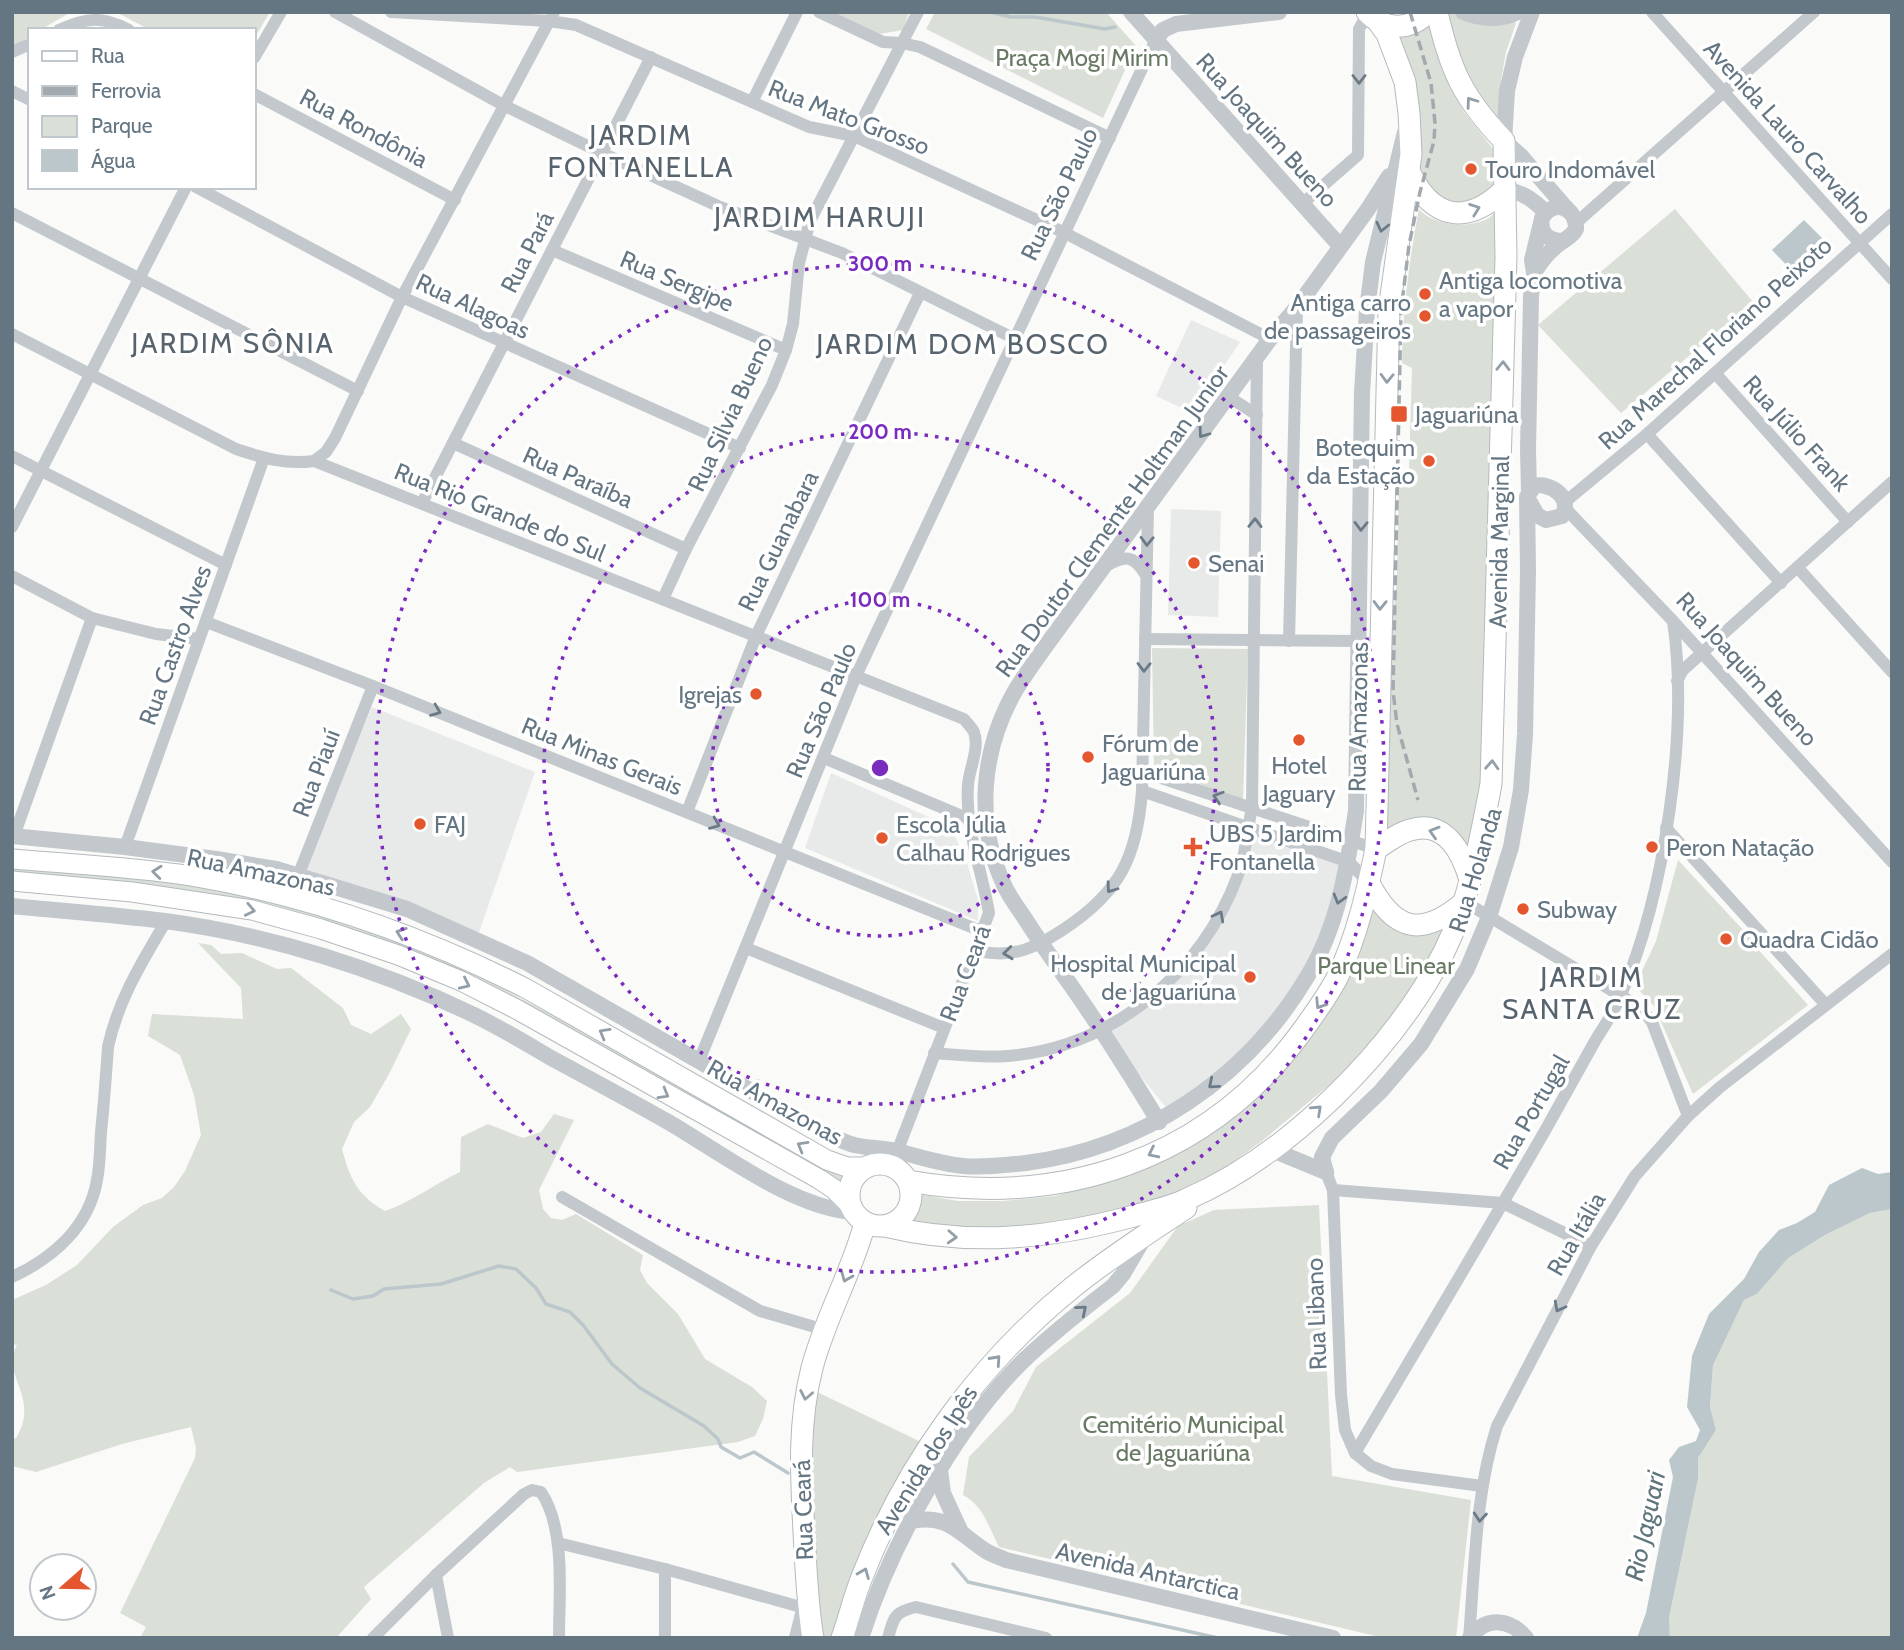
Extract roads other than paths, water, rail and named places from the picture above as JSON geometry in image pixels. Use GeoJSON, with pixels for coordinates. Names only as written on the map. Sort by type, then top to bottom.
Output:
{"type":"FeatureCollection","features":[{"type":"Feature","properties":{"kind":"main road"},"geometry":{"type":"LineString","coordinates":[[1371,16],[1388,26],[1406,26],[1418,22],[1428,12]]}},
{"type":"Feature","properties":{"kind":"main road"},"geometry":{"type":"LineString","coordinates":[[1437,12],[1452,68],[1464,92],[1483,119],[1504,141]]}},
{"type":"Feature","properties":{"kind":"main road"},"geometry":{"type":"LineString","coordinates":[[908,1181],[930,1185],[998,1188],[1044,1186],[1103,1174],[1143,1158],[1192,1134],[1229,1109],[1284,1055],[1337,978],[1365,904],[1376,849],[1389,302],[1409,171],[1409,113],[1405,82],[1387,34],[1371,16]]}},
{"type":"Feature","properties":{"kind":"main road","name":"Avenida Marginal"},"geometry":{"type":"LineString","coordinates":[[1470,880],[1491,784],[1506,257],[1504,141]]}},
{"type":"Feature","properties":{"kind":"main road"},"geometry":{"type":"LineString","coordinates":[[1409,171],[1425,198],[1442,210],[1453,213],[1463,214],[1482,208],[1505,189]]}},
{"type":"Feature","properties":{"kind":"main road"},"geometry":{"type":"LineString","coordinates":[[842,1638],[878,1540],[920,1462],[950,1415],[1009,1346],[1071,1288],[1112,1257],[1292,1133],[1360,1070],[1392,1034],[1444,951],[1465,902],[1470,880],[1465,860],[1455,843],[1442,832],[1425,828],[1409,830],[1376,849]]}},
{"type":"Feature","properties":{"kind":"main road"},"geometry":{"type":"LineString","coordinates":[[12,859],[190,876],[258,889],[328,908],[419,939],[476,963],[527,989],[827,1160],[847,1167],[865,1167]]}},
{"type":"Feature","properties":{"kind":"main road"},"geometry":{"type":"LineString","coordinates":[[12,881],[132,892],[252,910],[321,929],[398,955],[461,981],[518,1010],[819,1180],[834,1189],[864,1217],[943,1237],[997,1239],[1039,1236],[1093,1227],[1184,1201],[1228,1179]]}},
{"type":"Feature","properties":{"kind":"main road"},"geometry":{"type":"LineString","coordinates":[[1369,883],[1390,914],[1404,922],[1430,925],[1445,918],[1465,902]]}},
{"type":"Feature","properties":{"kind":"main road"},"geometry":{"type":"LineString","coordinates":[[894,1158],[908,1181],[911,1192],[909,1207],[904,1216],[895,1223],[864,1217],[848,1196],[850,1185],[857,1173],[865,1167],[894,1158]]}},
{"type":"Feature","properties":{"kind":"main road","name":"Rua Ceará"},"geometry":{"type":"LineString","coordinates":[[813,1638],[807,1605],[801,1430],[810,1376],[825,1330],[859,1246],[864,1217]]}},
{"type":"Feature","properties":{"kind":"main road"},"geometry":{"type":"LineString","coordinates":[[1093,1227],[1103,1237],[1112,1257]]}},
{"type":"Feature","properties":{"kind":"street"},"geometry":{"type":"LineString","coordinates":[[256,55],[281,12]]}},
{"type":"Feature","properties":{"kind":"street"},"geometry":{"type":"LineString","coordinates":[[335,12],[505,106],[602,153],[718,206],[842,253],[1015,339]]}},
{"type":"Feature","properties":{"kind":"street","name":"Rua Mato Grosso"},"geometry":{"type":"LineString","coordinates":[[391,12],[551,17],[576,24],[809,127],[854,136],[1063,232],[1270,340]]}},
{"type":"Feature","properties":{"kind":"street"},"geometry":{"type":"LineString","coordinates":[[752,102],[797,12]]}},
{"type":"Feature","properties":{"kind":"street"},"geometry":{"type":"LineString","coordinates":[[819,12],[883,42],[920,47],[1110,138]]}},
{"type":"Feature","properties":{"kind":"street","name":"Rua Silvia Bueno"},"geometry":{"type":"LineString","coordinates":[[663,599],[772,384],[786,350],[793,324],[799,263],[810,221],[918,12]]}},
{"type":"Feature","properties":{"kind":"street","name":"Rua Joaquim Bueno"},"geometry":{"type":"LineString","coordinates":[[1133,12],[1340,246]]}},
{"type":"Feature","properties":{"kind":"street"},"geometry":{"type":"LineString","coordinates":[[1156,39],[1163,30],[1176,24],[1279,12]]}},
{"type":"Feature","properties":{"kind":"street"},"geometry":{"type":"LineString","coordinates":[[1463,12],[1476,18],[1493,20],[1518,12]]}},
{"type":"Feature","properties":{"kind":"street"},"geometry":{"type":"LineString","coordinates":[[1532,12],[1515,57],[1507,91],[1504,141],[1521,156],[1574,216],[1576,223],[1573,234],[1541,261],[1534,273]]}},
{"type":"Feature","properties":{"kind":"street","name":"Avenida Lauro Carvalho"},"geometry":{"type":"LineString","coordinates":[[1652,12],[1892,279]]}},
{"type":"Feature","properties":{"kind":"street"},"geometry":{"type":"LineString","coordinates":[[1576,223],[1814,12]]}},
{"type":"Feature","properties":{"kind":"street"},"geometry":{"type":"LineString","coordinates":[[1302,204],[1358,155],[1359,29],[1371,16]]}},
{"type":"Feature","properties":{"kind":"street"},"geometry":{"type":"LineString","coordinates":[[314,461],[326,452],[335,438],[402,297],[551,17]]}},
{"type":"Feature","properties":{"kind":"street"},"geometry":{"type":"LineString","coordinates":[[65,28],[92,19],[110,20],[125,28]]}},
{"type":"Feature","properties":{"kind":"street","name":"Rua São Paulo"},"geometry":{"type":"LineString","coordinates":[[699,1061],[856,676],[1156,39]]}},
{"type":"Feature","properties":{"kind":"street"},"geometry":{"type":"LineString","coordinates":[[12,52],[28,45]]}},
{"type":"Feature","properties":{"kind":"street","name":"Rua Pará"},"geometry":{"type":"LineString","coordinates":[[422,503],[651,57]]}},
{"type":"Feature","properties":{"kind":"street"},"geometry":{"type":"LineString","coordinates":[[12,91],[28,99]]}},
{"type":"Feature","properties":{"kind":"street","name":"Rua Rondônia"},"geometry":{"type":"LineString","coordinates":[[256,95],[455,200]]}},
{"type":"Feature","properties":{"kind":"street","name":"Rua Amazonas"},"geometry":{"type":"LineString","coordinates":[[13,836],[216,859],[298,876],[407,909],[527,963],[825,1133],[894,1158],[964,1166],[1002,1166],[1050,1160],[1090,1151],[1160,1122],[1203,1093],[1235,1066],[1266,1035],[1280,1016],[1307,977],[1326,939],[1349,862],[1356,811],[1362,393],[1367,310],[1373,262],[1409,113]]}},
{"type":"Feature","properties":{"kind":"street","name":"Rua Doutor Clemente Holtman Junior"},"geometry":{"type":"LineString","coordinates":[[1160,1122],[1102,1030],[1004,887],[985,820],[985,782],[995,739],[1016,690],[1384,186],[1401,151]]}},
{"type":"Feature","properties":{"kind":"street"},"geometry":{"type":"LineString","coordinates":[[12,527],[185,189]]}},
{"type":"Feature","properties":{"kind":"street","name":"Rua Alagoas"},"geometry":{"type":"LineString","coordinates":[[200,189],[402,297],[740,448]]}},
{"type":"Feature","properties":{"kind":"street"},"geometry":{"type":"LineString","coordinates":[[1505,189],[1519,192],[1533,200],[1543,218],[1546,236],[1554,241],[1563,241]]}},
{"type":"Feature","properties":{"kind":"street"},"geometry":{"type":"LineString","coordinates":[[1528,570],[1533,252],[1543,218],[1559,206],[1567,209]]}},
{"type":"Feature","properties":{"kind":"street"},"geometry":{"type":"LineString","coordinates":[[12,213],[358,391]]}},
{"type":"Feature","properties":{"kind":"street","name":"Rua Marechal Floriano Peixoto"},"geometry":{"type":"LineString","coordinates":[[1566,505],[1892,214]]}},
{"type":"Feature","properties":{"kind":"street","name":"Rua Sergipe"},"geometry":{"type":"LineString","coordinates":[[552,250],[786,350]]}},
{"type":"Feature","properties":{"kind":"street","name":"Rua Guanabara"},"geometry":{"type":"LineString","coordinates":[[687,813],[756,636],[920,293]]}},
{"type":"Feature","properties":{"kind":"street"},"geometry":{"type":"LineString","coordinates":[[1289,641],[1297,307]]}},
{"type":"Feature","properties":{"kind":"street","name":"Rua Rio Grande do Sul"},"geometry":{"type":"LineString","coordinates":[[12,334],[236,449],[294,464],[314,461],[964,719],[974,732]]}},
{"type":"Feature","properties":{"kind":"street"},"geometry":{"type":"LineString","coordinates":[[934,1053],[1009,1056],[1052,1048],[1102,1030],[1142,1006],[1163,988],[1181,970],[1217,921],[1239,873],[1252,808],[1257,358]]}},
{"type":"Feature","properties":{"kind":"street","name":"Rua Júlio Frank"},"geometry":{"type":"LineString","coordinates":[[1715,373],[1848,522]]}},
{"type":"Feature","properties":{"kind":"street"},"geometry":{"type":"LineString","coordinates":[[1229,397],[1257,415]]}},
{"type":"Feature","properties":{"kind":"street"},"geometry":{"type":"LineString","coordinates":[[1647,434],[1781,583]]}},
{"type":"Feature","properties":{"kind":"street","name":"Rua Paraíba"},"geometry":{"type":"LineString","coordinates":[[453,443],[686,549]]}},
{"type":"Feature","properties":{"kind":"street"},"geometry":{"type":"LineString","coordinates":[[1528,450],[1566,505],[1562,516],[1546,520],[1535,531],[1528,570]]}},
{"type":"Feature","properties":{"kind":"street"},"geometry":{"type":"LineString","coordinates":[[12,456],[226,565]]}},
{"type":"Feature","properties":{"kind":"street","name":"Rua Castro Alves"},"geometry":{"type":"LineString","coordinates":[[125,847],[264,458]]}},
{"type":"Feature","properties":{"kind":"street"},"geometry":{"type":"LineString","coordinates":[[1677,682],[1683,670],[1892,482]]}},
{"type":"Feature","properties":{"kind":"street"},"geometry":{"type":"LineString","coordinates":[[1528,494],[1534,486],[1543,484],[1554,489]]}},
{"type":"Feature","properties":{"kind":"street"},"geometry":{"type":"LineString","coordinates":[[1528,494],[1536,515],[1546,520]]}},
{"type":"Feature","properties":{"kind":"street","name":"Rua Joaquim Bueno"},"geometry":{"type":"LineString","coordinates":[[1566,505],[1892,862]]}},
{"type":"Feature","properties":{"kind":"street"},"geometry":{"type":"LineString","coordinates":[[974,950],[994,955],[1017,953],[1041,944],[1089,912],[1112,889],[1127,860],[1139,826],[1142,791],[1148,508]]}},
{"type":"Feature","properties":{"kind":"street"},"geometry":{"type":"LineString","coordinates":[[1104,567],[1119,558],[1130,558],[1139,564],[1145,574]]}},
{"type":"Feature","properties":{"kind":"street"},"geometry":{"type":"LineString","coordinates":[[1798,568],[1889,663]]}},
{"type":"Feature","properties":{"kind":"street","name":"Rua Holanda"},"geometry":{"type":"LineString","coordinates":[[1324,1164],[1332,1138],[1381,1091],[1421,1044],[1467,969],[1489,917],[1511,847],[1521,790],[1525,734],[1528,570]]}},
{"type":"Feature","properties":{"kind":"street"},"geometry":{"type":"LineString","coordinates":[[12,576],[92,618],[156,634],[199,639]]}},
{"type":"Feature","properties":{"kind":"street"},"geometry":{"type":"LineString","coordinates":[[13,836],[92,618]]}},
{"type":"Feature","properties":{"kind":"street","name":"Rua Portugal"},"geometry":{"type":"LineString","coordinates":[[1355,1453],[1621,997],[1649,909],[1666,828],[1676,747],[1677,682],[1673,621]]}},
{"type":"Feature","properties":{"kind":"street","name":"Rua Minas Gerais"},"geometry":{"type":"LineString","coordinates":[[206,622],[373,686],[981,931]]}},
{"type":"Feature","properties":{"kind":"street"},"geometry":{"type":"LineString","coordinates":[[1144,639],[1359,641]]}},
{"type":"Feature","properties":{"kind":"street","name":"Rua Piauí"},"geometry":{"type":"LineString","coordinates":[[298,876],[373,686]]}},
{"type":"Feature","properties":{"kind":"street","name":"Rua Ceará"},"geometry":{"type":"LineString","coordinates":[[894,1158],[989,913],[969,819],[968,785],[974,732]]}},
{"type":"Feature","properties":{"kind":"street"},"geometry":{"type":"LineString","coordinates":[[824,758],[969,819]]}},
{"type":"Feature","properties":{"kind":"street"},"geometry":{"type":"LineString","coordinates":[[1143,772],[1376,849]]}},
{"type":"Feature","properties":{"kind":"street"},"geometry":{"type":"LineString","coordinates":[[1142,791],[1349,862],[1369,883]]}},
{"type":"Feature","properties":{"kind":"street"},"geometry":{"type":"LineString","coordinates":[[1666,828],[1826,1005]]}},
{"type":"Feature","properties":{"kind":"street"},"geometry":{"type":"LineString","coordinates":[[1465,902],[1641,1008],[1652,1022],[1688,1116]]}},
{"type":"Feature","properties":{"kind":"street"},"geometry":{"type":"LineString","coordinates":[[12,906],[166,921],[251,937],[418,989],[476,1016],[750,1171],[814,1204],[864,1217]]}},
{"type":"Feature","properties":{"kind":"street"},"geometry":{"type":"LineString","coordinates":[[12,1277],[60,1248],[88,1207],[97,1179],[112,1027],[135,973],[166,921]]}},
{"type":"Feature","properties":{"kind":"street"},"geometry":{"type":"LineString","coordinates":[[746,948],[944,1028]]}},
{"type":"Feature","properties":{"kind":"street","name":"Rua Itália"},"geometry":{"type":"LineString","coordinates":[[1469,1638],[1482,1486],[1489,1451],[1497,1426],[1591,1247],[1635,1176],[1688,1116],[1719,1088],[1892,954]]}},
{"type":"Feature","properties":{"kind":"street"},"geometry":{"type":"LineString","coordinates":[[1292,1133],[1296,1146],[1324,1164]]}},
{"type":"Feature","properties":{"kind":"street"},"geometry":{"type":"LineString","coordinates":[[1270,1149],[1324,1164]]}},
{"type":"Feature","properties":{"kind":"street","name":"Rua Libano"},"geometry":{"type":"LineString","coordinates":[[1324,1164],[1333,1190],[1341,1395],[1345,1430],[1355,1453]]}},
{"type":"Feature","properties":{"kind":"street"},"geometry":{"type":"LineString","coordinates":[[1333,1190],[1503,1203],[1591,1247]]}},
{"type":"Feature","properties":{"kind":"street"},"geometry":{"type":"LineString","coordinates":[[562,1196],[760,1311],[825,1330]]}},
{"type":"Feature","properties":{"kind":"street","name":"Avenida dos Ipês"},"geometry":{"type":"LineString","coordinates":[[862,1638],[880,1583],[912,1521],[940,1470],[983,1407],[1022,1362],[1113,1286],[1145,1236]]}},
{"type":"Feature","properties":{"kind":"street"},"geometry":{"type":"LineString","coordinates":[[1355,1453],[1371,1466],[1392,1474],[1482,1486]]}},
{"type":"Feature","properties":{"kind":"street","name":"Avenida Antarctica"},"geometry":{"type":"LineString","coordinates":[[940,1470],[943,1493],[960,1530]]}},
{"type":"Feature","properties":{"kind":"street"},"geometry":{"type":"LineString","coordinates":[[373,1638],[436,1575],[524,1494],[532,1490],[541,1492],[546,1500],[558,1542],[559,1638]]}},
{"type":"Feature","properties":{"kind":"street"},"geometry":{"type":"LineString","coordinates":[[921,1504],[937,1506],[952,1514]]}},
{"type":"Feature","properties":{"kind":"street","name":"Avenida Antarctica"},"geometry":{"type":"LineString","coordinates":[[912,1521],[937,1519],[960,1530],[986,1551],[1006,1560],[1333,1638]]}},
{"type":"Feature","properties":{"kind":"street"},"geometry":{"type":"LineString","coordinates":[[558,1542],[807,1605],[797,1638]]}},
{"type":"Feature","properties":{"kind":"street"},"geometry":{"type":"LineString","coordinates":[[665,1569],[665,1638]]}},
{"type":"Feature","properties":{"kind":"street"},"geometry":{"type":"LineString","coordinates":[[436,1575],[448,1638]]}},
{"type":"Feature","properties":{"kind":"street"},"geometry":{"type":"LineString","coordinates":[[888,1638],[893,1618],[902,1611],[916,1607],[1046,1638]]}},
{"type":"Feature","properties":{"kind":"street"},"geometry":{"type":"LineString","coordinates":[[1469,1638],[1477,1629],[1495,1622],[1510,1624],[1526,1638]]}},
{"type":"Feature","properties":{"kind":"water"},"geometry":{"type":"Polygon","coordinates":[[[1804,220],[1824,240],[1790,269],[1772,250],[1804,220]]]}},
{"type":"Feature","properties":{"kind":"water"},"geometry":{"type":"Polygon","coordinates":[[[1862,1168],[1878,1174],[1892,1172],[1892,1209],[1870,1213],[1825,1235],[1788,1258],[1757,1294],[1744,1300],[1713,1365],[1710,1407],[1716,1430],[1698,1458],[1698,1479],[1669,1618],[1670,1638],[1637,1638],[1646,1613],[1673,1477],[1669,1460],[1679,1447],[1696,1441],[1700,1430],[1687,1407],[1692,1356],[1709,1314],[1744,1279],[1759,1252],[1779,1230],[1815,1212],[1829,1185],[1862,1168]]]}},
{"type":"Feature","properties":{"kind":"waterway"},"geometry":{"type":"LineString","coordinates":[[990,12],[1105,29],[1115,27]]}},
{"type":"Feature","properties":{"kind":"waterway"},"geometry":{"type":"LineString","coordinates":[[331,1290],[353,1299],[373,1296],[384,1289],[441,1284],[499,1266],[516,1269],[536,1288],[546,1304],[570,1312],[612,1364],[640,1388],[704,1426],[718,1439],[721,1447],[740,1458],[754,1452],[788,1473]]}},
{"type":"Feature","properties":{"kind":"waterway"},"geometry":{"type":"LineString","coordinates":[[953,1564],[968,1582],[1218,1638]]}},
{"type":"Feature","properties":{"kind":"railway"},"geometry":{"type":"LineString","coordinates":[[1410,12],[1431,83],[1435,123],[1434,141],[1409,245],[1401,311],[1393,691],[1397,724],[1418,800]]}},
{"type":"Feature","properties":{"kind":"place","name":"Touro Indomável"},"geometry":{"type":"Point","coordinates":[1471,169]}},
{"type":"Feature","properties":{"kind":"place","name":"Antiga locomotiva a vapor"},"geometry":{"type":"Point","coordinates":[1425,294]}},
{"type":"Feature","properties":{"kind":"place","name":"Antiga carro de passageiros"},"geometry":{"type":"Point","coordinates":[1425,316]}},
{"type":"Feature","properties":{"kind":"place","name":"Jaguariúna"},"geometry":{"type":"Point","coordinates":[1399,414]}},
{"type":"Feature","properties":{"kind":"place","name":"Botequim da Estação"},"geometry":{"type":"Point","coordinates":[1429,461]}},
{"type":"Feature","properties":{"kind":"place","name":"Senai"},"geometry":{"type":"Point","coordinates":[1194,563]}},
{"type":"Feature","properties":{"kind":"place","name":"Igrejas"},"geometry":{"type":"Point","coordinates":[756,694]}},
{"type":"Feature","properties":{"kind":"place","name":"Hotel Jaguary"},"geometry":{"type":"Point","coordinates":[1299,740]}},
{"type":"Feature","properties":{"kind":"place","name":"Fórum de Jaguariúna"},"geometry":{"type":"Point","coordinates":[1088,757]}},
{"type":"Feature","properties":{"kind":"place","name":"FAJ"},"geometry":{"type":"Point","coordinates":[420,824]}},
{"type":"Feature","properties":{"kind":"place","name":"Escola Júlia Calhau Rodrigues"},"geometry":{"type":"Point","coordinates":[882,838]}},
{"type":"Feature","properties":{"kind":"place","name":"UBS 5 Jardim Fontanella"},"geometry":{"type":"Point","coordinates":[1193,847]}},
{"type":"Feature","properties":{"kind":"place","name":"Peron Natação"},"geometry":{"type":"Point","coordinates":[1652,847]}},
{"type":"Feature","properties":{"kind":"place","name":"Subway"},"geometry":{"type":"Point","coordinates":[1523,909]}},
{"type":"Feature","properties":{"kind":"place","name":"Quadra Cidão"},"geometry":{"type":"Point","coordinates":[1726,939]}},
{"type":"Feature","properties":{"kind":"place","name":"Hospital Municipal de Jaguariúna"},"geometry":{"type":"Point","coordinates":[1250,977]}},
{"type":"Feature","properties":{"kind":"district","name":"JARDIM FONTANELLA"},"geometry":{"type":"Point","coordinates":[641,151]}},
{"type":"Feature","properties":{"kind":"district","name":"JARDIM HARUJI"},"geometry":{"type":"Point","coordinates":[820,217]}},
{"type":"Feature","properties":{"kind":"district","name":"JARDIM SÔNIA"},"geometry":{"type":"Point","coordinates":[233,343]}},
{"type":"Feature","properties":{"kind":"district","name":"JARDIM DOM BOSCO"},"geometry":{"type":"Point","coordinates":[963,344]}},
{"type":"Feature","properties":{"kind":"district","name":"JARDIM SANTA CRUZ"},"geometry":{"type":"Point","coordinates":[1592,993]}},
{"type":"Feature","properties":{"kind":"park label","name":"Praça Mogi Mirim"},"geometry":{"type":"Point","coordinates":[1082,57]}},
{"type":"Feature","properties":{"kind":"park label","name":"Parque Linear"},"geometry":{"type":"Point","coordinates":[1386,965]}},
{"type":"Feature","properties":{"kind":"park label","name":"Cemitério Municipal de Jaguariúna"},"geometry":{"type":"Point","coordinates":[1183,1438]}},
{"type":"Feature","properties":{"kind":"water label","name":"Rio Jaguari"},"geometry":{"type":"Point","coordinates":[1645,1526]}}]}
